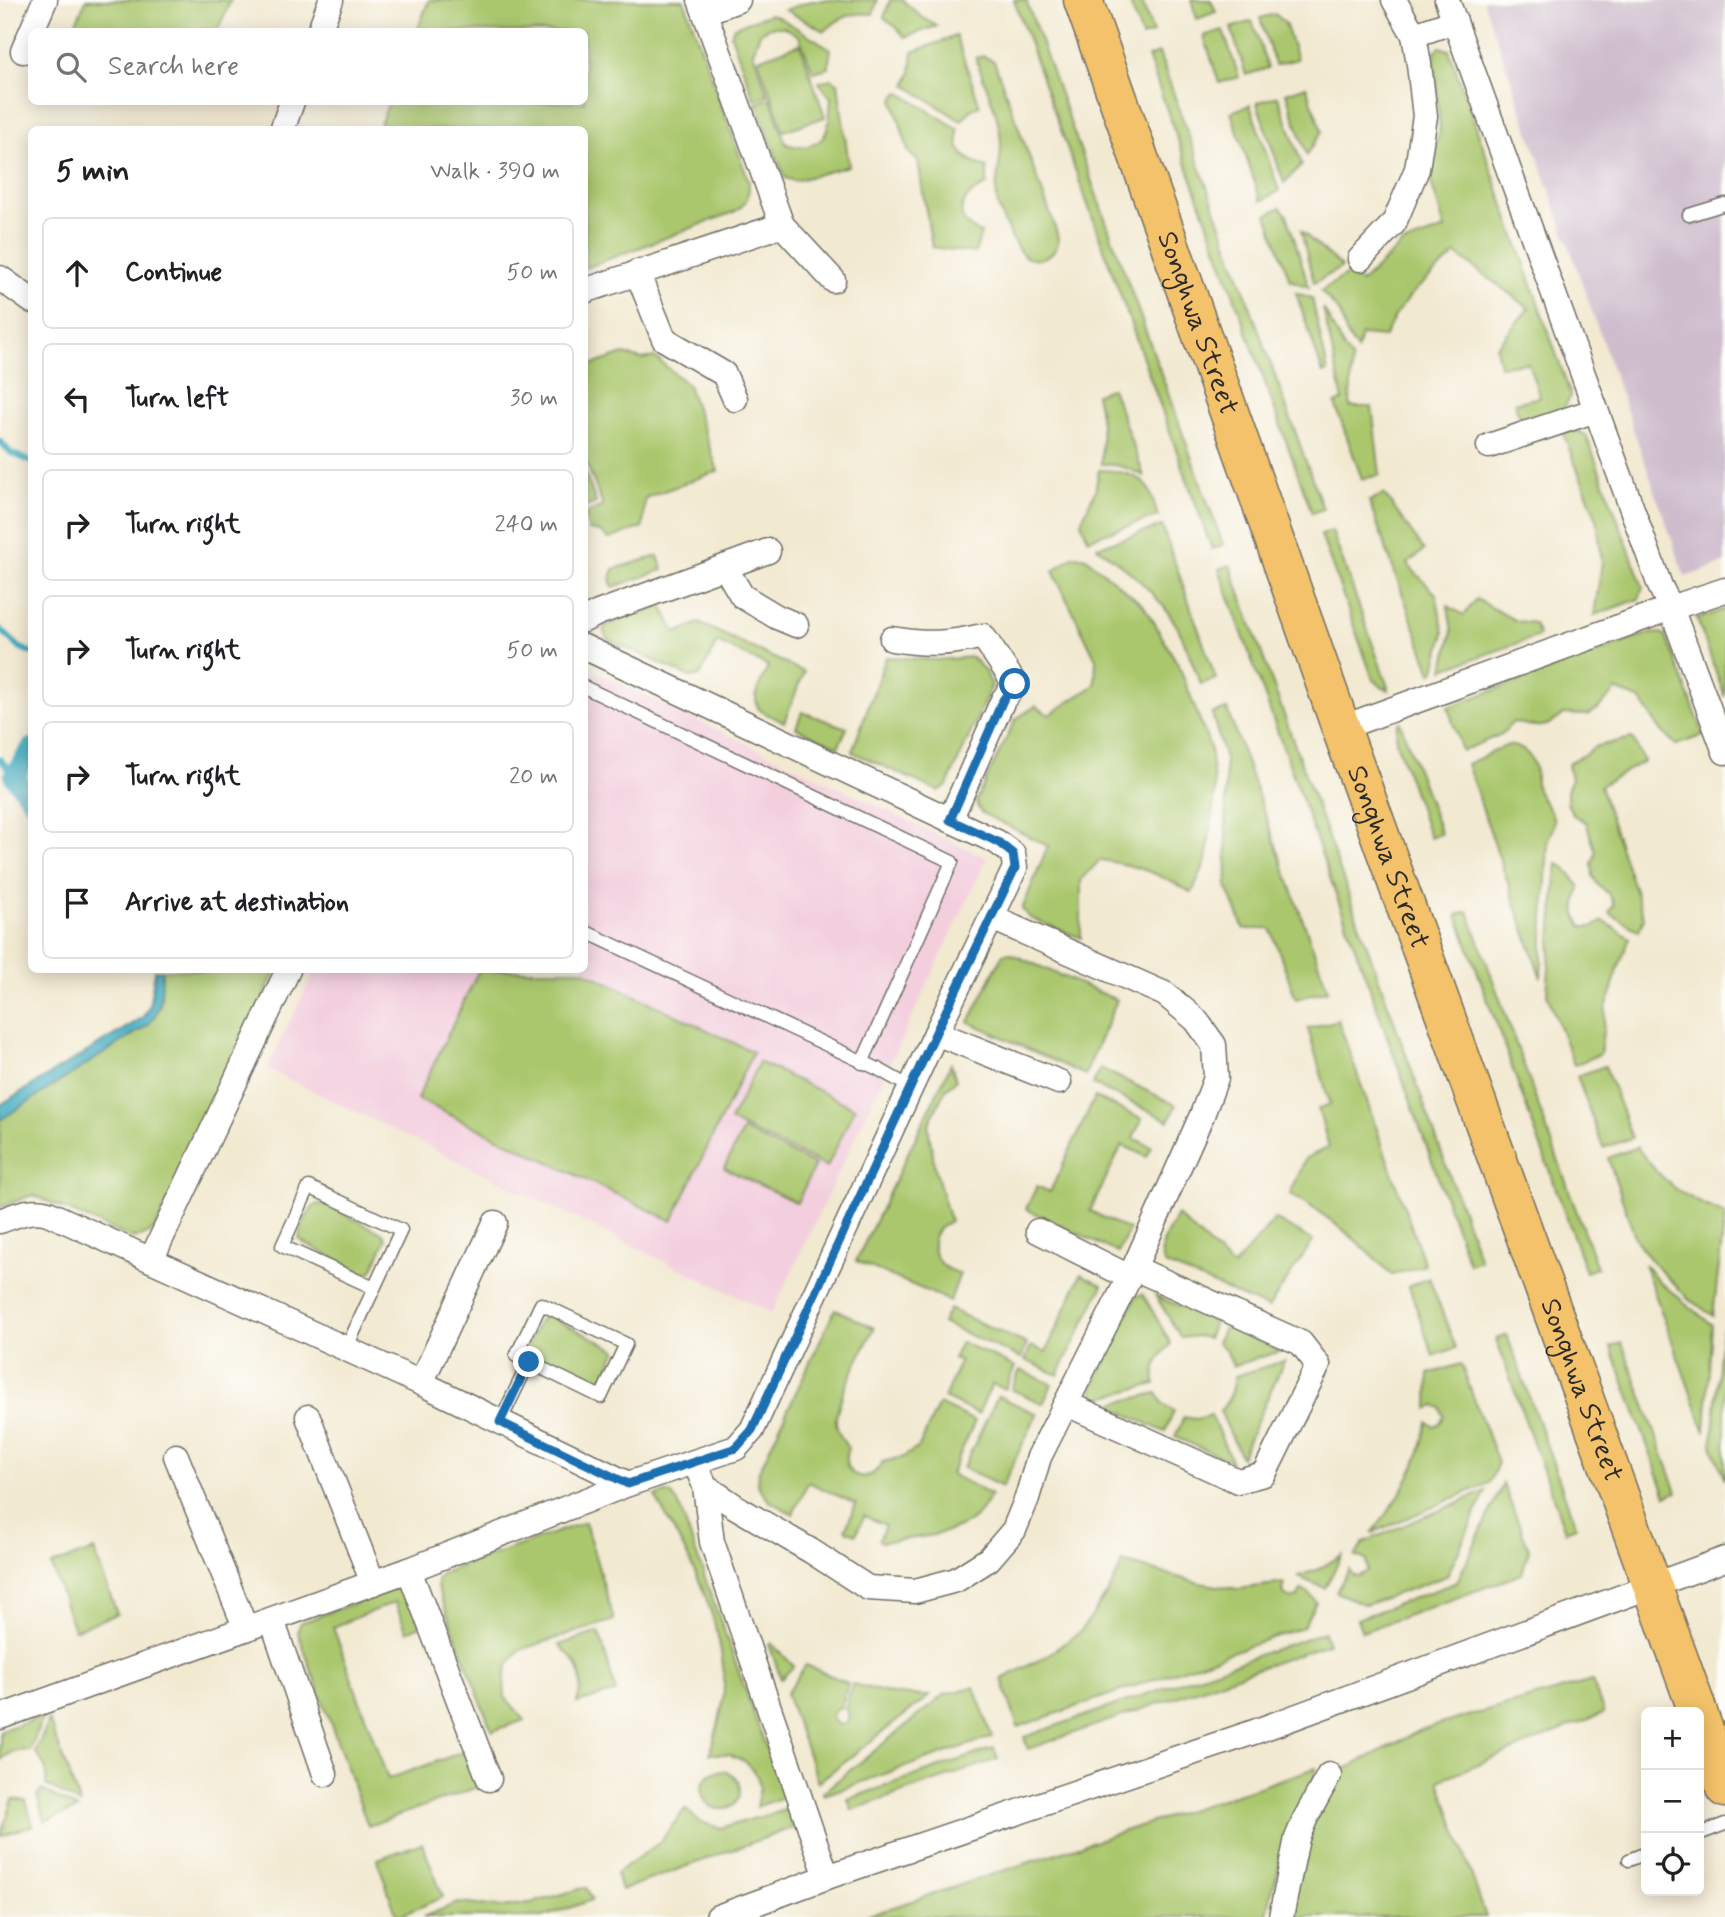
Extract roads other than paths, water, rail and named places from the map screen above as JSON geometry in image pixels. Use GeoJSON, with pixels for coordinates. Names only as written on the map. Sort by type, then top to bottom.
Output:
{"type":"FeatureCollection","features":[{"type":"Feature","properties":{"kind":"main road","name":"Songhwa Street"},"geometry":{"type":"LineString","coordinates":[[1083,0],[1341,727],[1695,1707]]}},
{"type":"Feature","properties":{"kind":"main road","name":"Songhwa Street"},"geometry":{"type":"LineString","coordinates":[[1704,1730],[1725,1788]]}},
{"type":"Feature","properties":{"kind":"street"},"geometry":{"type":"LineString","coordinates":[[33,28],[45,0]]}},
{"type":"Feature","properties":{"kind":"street"},"geometry":{"type":"LineString","coordinates":[[320,28],[331,0]]}},
{"type":"Feature","properties":{"kind":"street"},"geometry":{"type":"LineString","coordinates":[[738,0],[702,6],[782,225],[833,280]]}},
{"type":"Feature","properties":{"kind":"street"},"geometry":{"type":"LineString","coordinates":[[1360,259],[1394,223],[1417,169],[1425,116],[1414,35],[1394,0]]}},
{"type":"Feature","properties":{"kind":"street"},"geometry":{"type":"LineString","coordinates":[[1414,35],[1451,11],[1660,586],[1671,608],[1725,752]]}},
{"type":"Feature","properties":{"kind":"street"},"geometry":{"type":"LineString","coordinates":[[23,51],[28,39]]}},
{"type":"Feature","properties":{"kind":"street"},"geometry":{"type":"LineString","coordinates":[[283,126],[291,105]]}},
{"type":"Feature","properties":{"kind":"street"},"geometry":{"type":"LineString","coordinates":[[588,290],[782,225]]}},
{"type":"Feature","properties":{"kind":"street"},"geometry":{"type":"LineString","coordinates":[[638,272],[663,339],[723,374],[735,399]]}},
{"type":"Feature","properties":{"kind":"street"},"geometry":{"type":"LineString","coordinates":[[0,278],[28,298]]}},
{"type":"Feature","properties":{"kind":"street"},"geometry":{"type":"LineString","coordinates":[[1489,446],[1596,410]]}},
{"type":"Feature","properties":{"kind":"street"},"geometry":{"type":"LineString","coordinates":[[588,618],[768,551]]}},
{"type":"Feature","properties":{"kind":"street"},"geometry":{"type":"LineString","coordinates":[[725,567],[742,596],[796,625]]}},
{"type":"Feature","properties":{"kind":"street"},"geometry":{"type":"LineString","coordinates":[[1341,727],[1725,590]]}},
{"type":"Feature","properties":{"kind":"street"},"geometry":{"type":"LineString","coordinates":[[892,639],[915,643],[954,643],[983,636],[1015,684],[1003,700],[950,820]]}},
{"type":"Feature","properties":{"kind":"street"},"geometry":{"type":"LineString","coordinates":[[0,1717],[409,1570],[628,1484],[700,1474],[736,1448],[752,1430],[1015,868],[1013,854],[998,842],[588,649]]}},
{"type":"Feature","properties":{"kind":"street"},"geometry":{"type":"LineString","coordinates":[[700,1474],[736,1507],[868,1588],[915,1591],[956,1580],[989,1559],[1014,1531],[1039,1457],[1132,1272],[1216,1078],[1214,1045],[1196,1020],[1165,994],[992,918]]}},
{"type":"Feature","properties":{"kind":"street"},"geometry":{"type":"LineString","coordinates":[[151,1260],[287,973]]}},
{"type":"Feature","properties":{"kind":"street"},"geometry":{"type":"LineString","coordinates":[[936,1032],[1059,1082]]}},
{"type":"Feature","properties":{"kind":"street"},"geometry":{"type":"LineString","coordinates":[[0,1221],[26,1211],[48,1213],[421,1383],[628,1484]]}},
{"type":"Feature","properties":{"kind":"street"},"geometry":{"type":"LineString","coordinates":[[421,1383],[495,1223]]}},
{"type":"Feature","properties":{"kind":"street"},"geometry":{"type":"LineString","coordinates":[[1038,1231],[1301,1343],[1318,1365],[1264,1474],[1238,1481],[1067,1404]]}},
{"type":"Feature","properties":{"kind":"street"},"geometry":{"type":"LineString","coordinates":[[307,1416],[373,1583]]}},
{"type":"Feature","properties":{"kind":"street"},"geometry":{"type":"LineString","coordinates":[[176,1457],[246,1629]]}},
{"type":"Feature","properties":{"kind":"street"},"geometry":{"type":"LineString","coordinates":[[700,1474],[712,1542],[827,1877]]}},
{"type":"Feature","properties":{"kind":"street"},"geometry":{"type":"LineString","coordinates":[[718,1917],[827,1877],[1254,1732],[1725,1559]]}},
{"type":"Feature","properties":{"kind":"street"},"geometry":{"type":"LineString","coordinates":[[409,1570],[489,1779]]}},
{"type":"Feature","properties":{"kind":"street"},"geometry":{"type":"LineString","coordinates":[[272,1620],[325,1774]]}},
{"type":"Feature","properties":{"kind":"street"},"geometry":{"type":"LineString","coordinates":[[1281,1917],[1297,1839],[1329,1775]]}},
{"type":"Feature","properties":{"kind":"lane"},"geometry":{"type":"LineString","coordinates":[[1689,215],[1725,204]]}},
{"type":"Feature","properties":{"kind":"lane"},"geometry":{"type":"LineString","coordinates":[[588,689],[952,862],[862,1063]]}},
{"type":"Feature","properties":{"kind":"lane"},"geometry":{"type":"LineString","coordinates":[[588,933],[911,1087]]}},
{"type":"Feature","properties":{"kind":"lane"},"geometry":{"type":"LineString","coordinates":[[346,1349],[401,1230],[309,1187],[282,1246],[374,1288]]}},
{"type":"Feature","properties":{"kind":"lane"},"geometry":{"type":"LineString","coordinates":[[541,1304],[626,1344],[601,1397],[529,1362],[516,1356],[541,1304]]}},
{"type":"Feature","properties":{"kind":"lane"},"geometry":{"type":"LineString","coordinates":[[500,1422],[529,1362]]}},
{"type":"Feature","properties":{"kind":"lane"},"geometry":{"type":"LineString","coordinates":[[1702,1833],[1725,1824]]}},
{"type":"Feature","properties":{"kind":"lane"},"geometry":{"type":"LineString","coordinates":[[1629,1860],[1641,1855]]}},
{"type":"Feature","properties":{"kind":"water"},"geometry":{"type":"Polygon","coordinates":[[[155,973],[162,973],[161,999],[157,1012],[148,1025],[0,1120],[0,1105],[142,1018],[149,1008],[155,973]]]}},
{"type":"Feature","properties":{"kind":"waterway"},"geometry":{"type":"LineString","coordinates":[[0,441],[11,453],[28,460]]}},
{"type":"Feature","properties":{"kind":"waterway"},"geometry":{"type":"LineString","coordinates":[[0,629],[19,647],[28,651]]}},
{"type":"Feature","properties":{"kind":"waterway"},"geometry":{"type":"LineString","coordinates":[[28,754],[14,776],[28,795]]}},
{"type":"Feature","properties":{"kind":"waterway"},"geometry":{"type":"LineString","coordinates":[[0,759],[14,776]]}}]}
